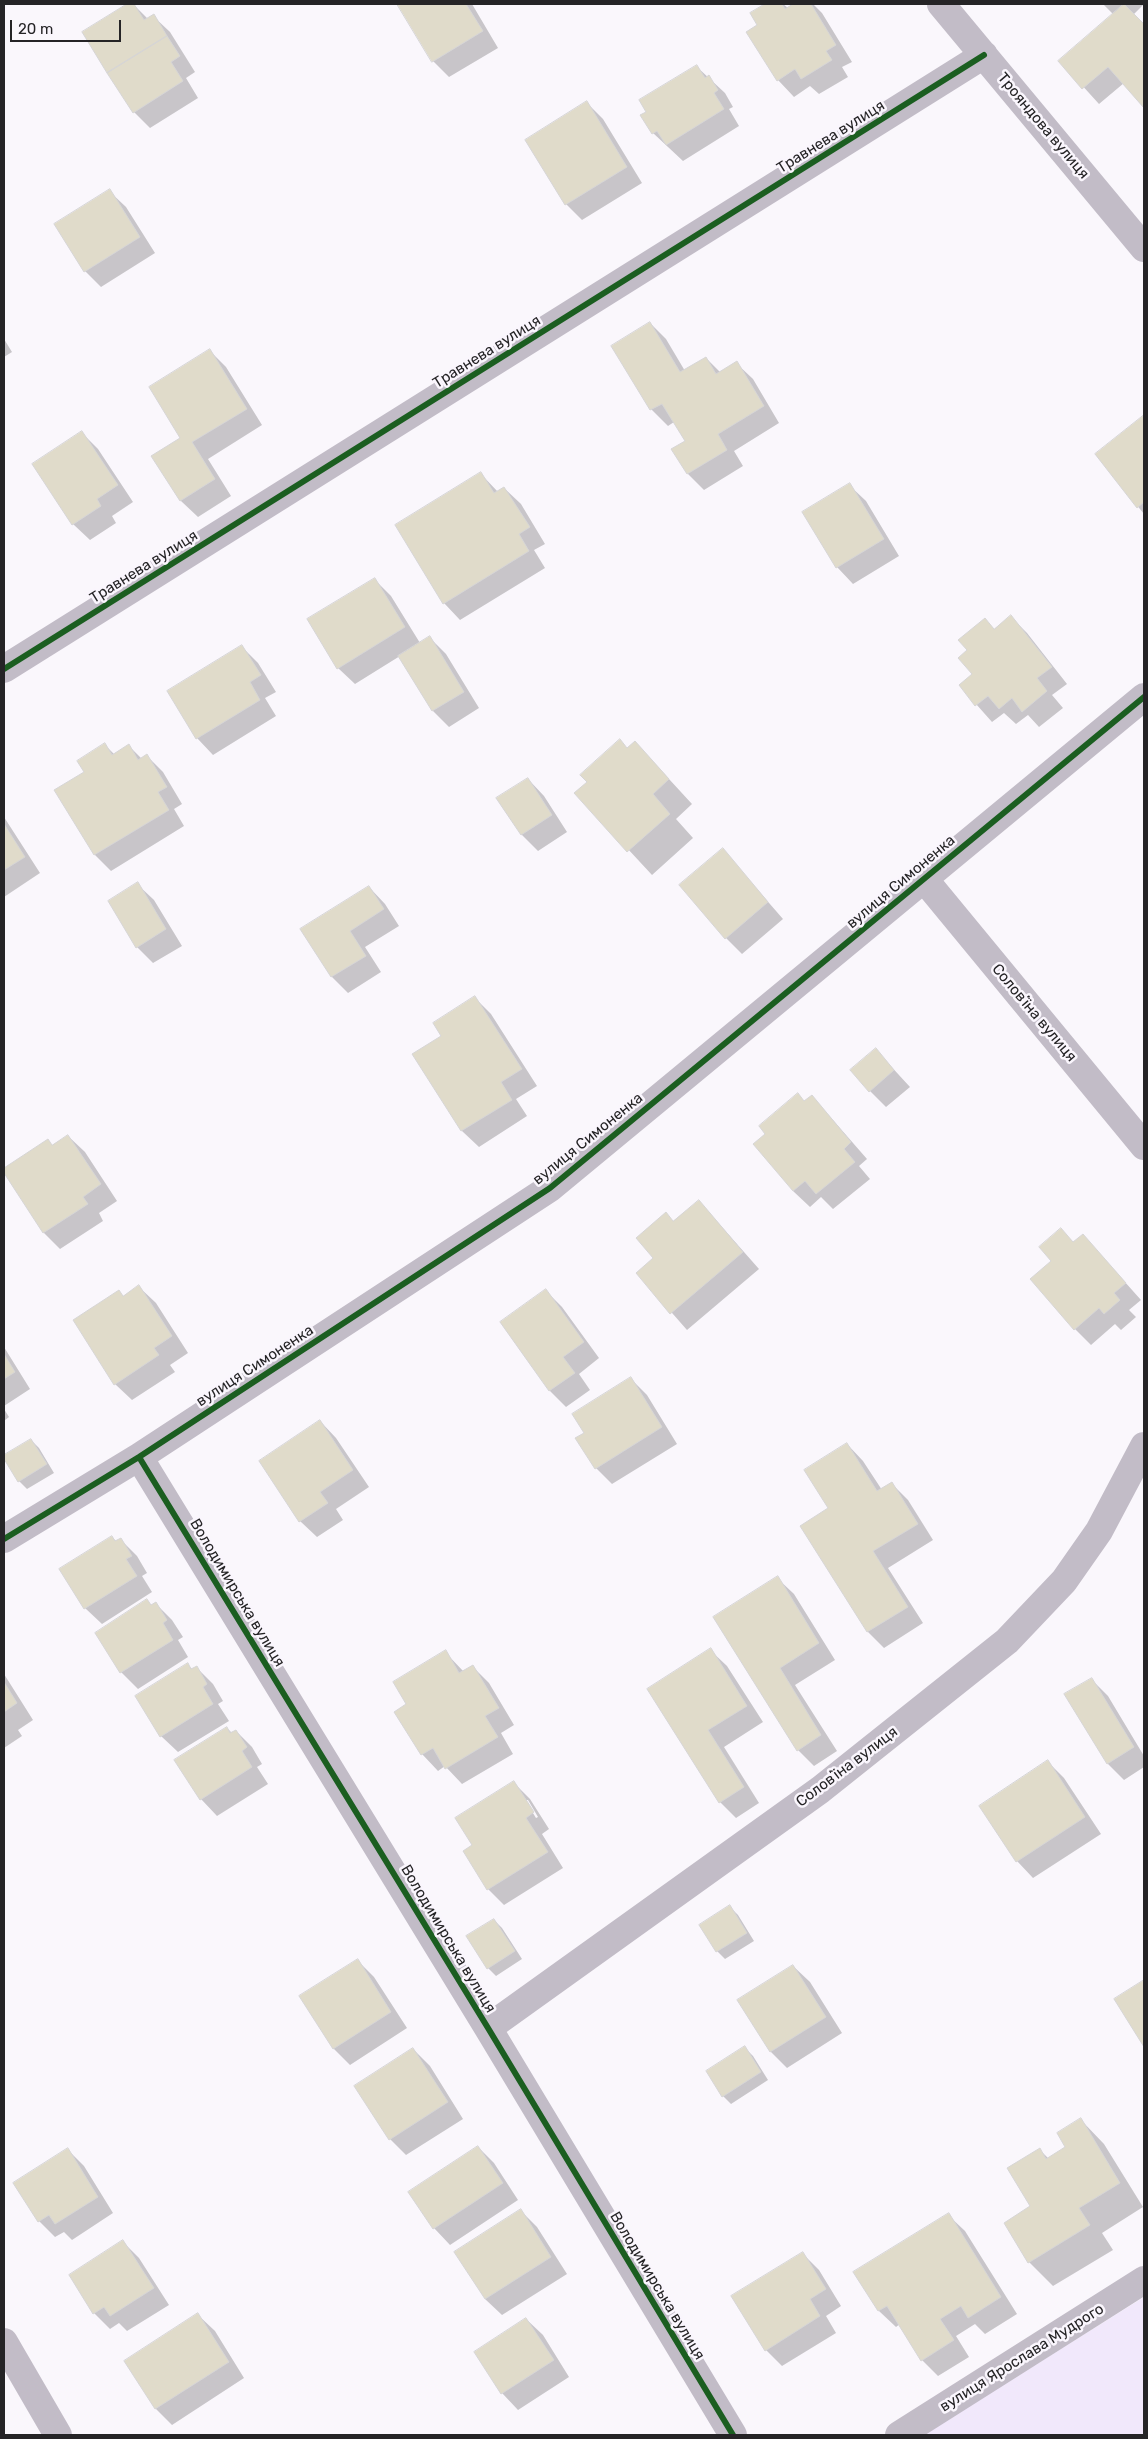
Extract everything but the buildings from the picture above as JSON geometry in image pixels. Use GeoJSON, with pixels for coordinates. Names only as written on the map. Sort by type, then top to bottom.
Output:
{"type":"FeatureCollection","features":[{"type":"Feature","properties":{"kind":"street","name":"Трояндова вулиця"},"geometry":{"type":"LineString","coordinates":[[941,4],[1144,248]]}},
{"type":"Feature","properties":{"kind":"street","name":"Травнева вулиця"},"geometry":{"type":"LineString","coordinates":[[4,669],[984,56]]}},
{"type":"Feature","properties":{"kind":"street","name":"вулиця Симоненка"},"geometry":{"type":"LineString","coordinates":[[4,1539],[140,1457],[550,1188],[1144,697]]}},
{"type":"Feature","properties":{"kind":"street","name":"Соловʼїна вулиця"},"geometry":{"type":"LineString","coordinates":[[924,879],[1144,1146]]}},
{"type":"Feature","properties":{"kind":"street","name":"Соловʼїна вулиця"},"geometry":{"type":"LineString","coordinates":[[488,2028],[820,1790],[1007,1641],[1064,1581],[1099,1531],[1144,1446]]}},
{"type":"Feature","properties":{"kind":"street","name":"Володимирська вулиця"},"geometry":{"type":"LineString","coordinates":[[140,1457],[488,2028],[732,2435]]}},
{"type":"Feature","properties":{"kind":"street","name":"вулиця Ярослава Мудрого"},"geometry":{"type":"LineString","coordinates":[[899,2435],[1144,2280]]}},
{"type":"Feature","properties":{"kind":"street"},"geometry":{"type":"LineString","coordinates":[[4,2342],[58,2435]]}},
{"type":"Feature","properties":{"kind":"shaded area"},"geometry":{"type":"Polygon","coordinates":[[[1144,2297],[1144,2435],[923,2435],[1144,2297]]]}},
{"type":"Feature","properties":{"kind":"cycle path"},"geometry":{"type":"LineString","coordinates":[[4,669],[984,55]]}},
{"type":"Feature","properties":{"kind":"cycle path"},"geometry":{"type":"LineString","coordinates":[[4,1539],[139,1457],[550,1188],[1144,697]]}},
{"type":"Feature","properties":{"kind":"cycle path"},"geometry":{"type":"LineString","coordinates":[[139,1457],[488,2028],[733,2435]]}}]}
